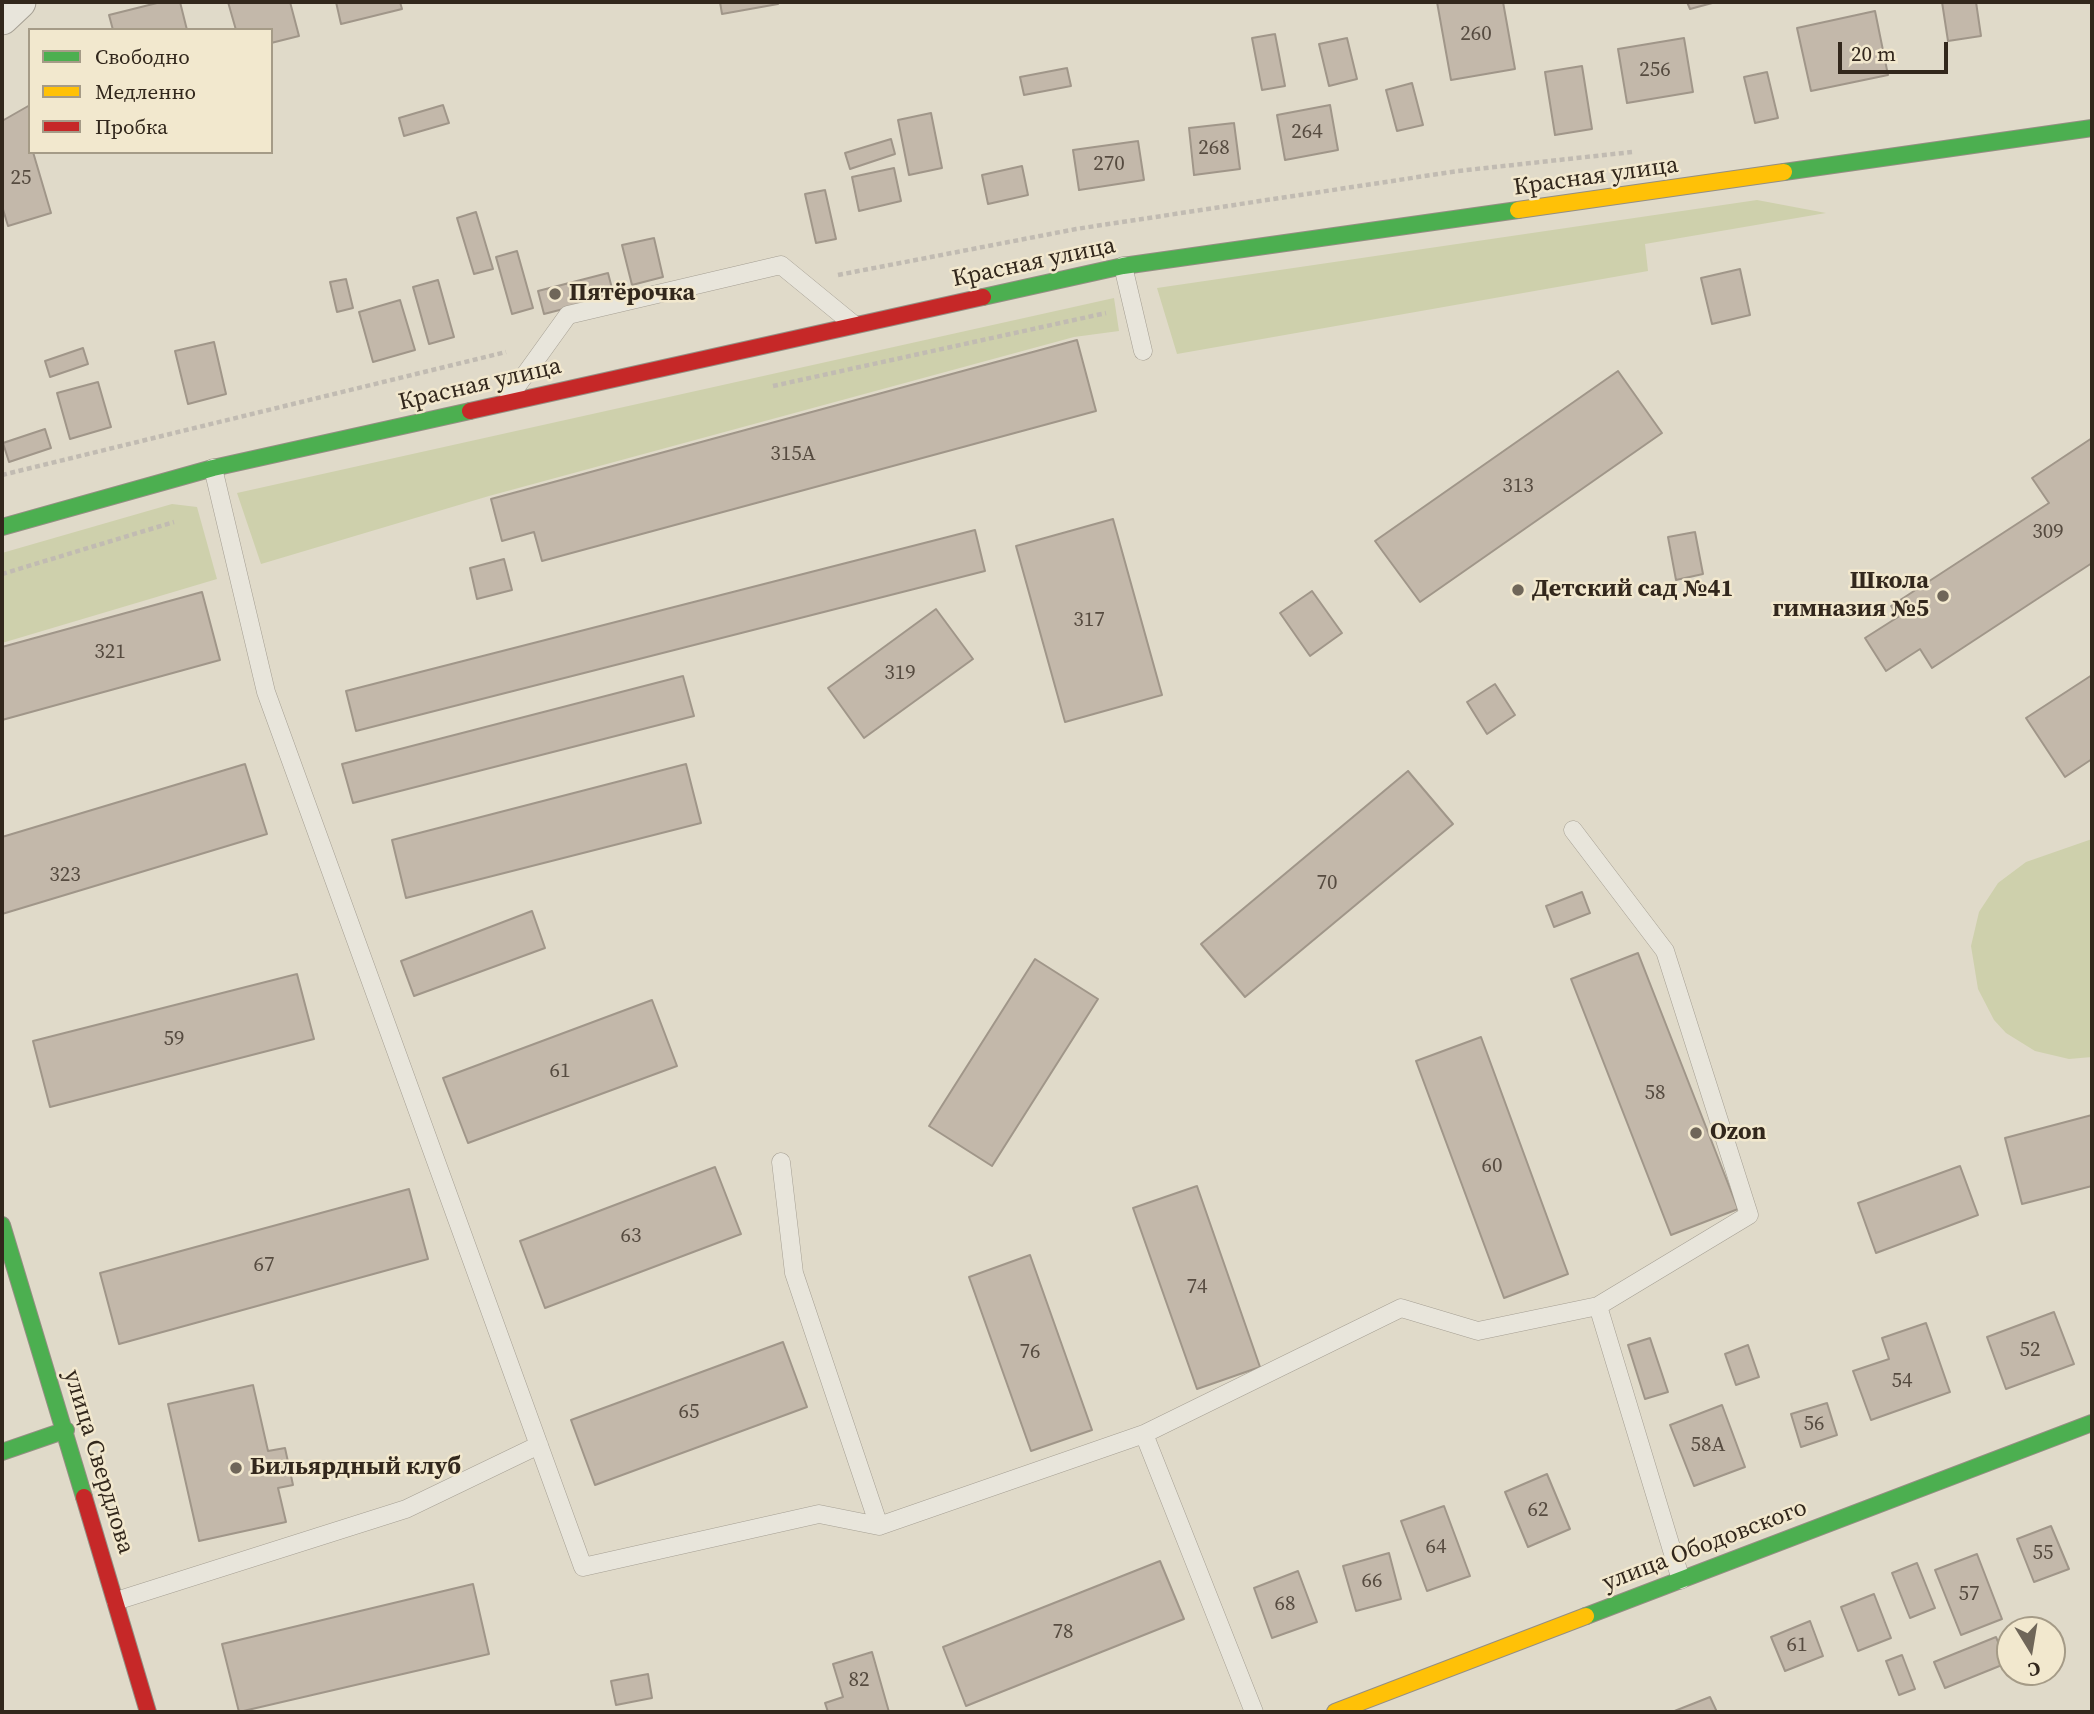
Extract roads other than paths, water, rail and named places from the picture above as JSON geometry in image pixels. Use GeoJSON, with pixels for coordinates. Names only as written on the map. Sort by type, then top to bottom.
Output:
{"type":"FeatureCollection","features":[{"type":"Feature","properties":{"kind":"main road","name":"Красная улица"},"geometry":{"type":"LineString","coordinates":[[2,527],[213,468],[1124,266],[2092,128]]}},
{"type":"Feature","properties":{"kind":"main road","name":"улица Свердлова"},"geometry":{"type":"LineString","coordinates":[[2,1224],[66,1430],[148,1712]]}},
{"type":"Feature","properties":{"kind":"main road","name":"улица Ободовского"},"geometry":{"type":"LineString","coordinates":[[1335,1712],[2092,1423]]}},
{"type":"Feature","properties":{"kind":"main road"},"geometry":{"type":"LineString","coordinates":[[2,1452],[66,1430]]}},
{"type":"Feature","properties":{"kind":"street"},"geometry":{"type":"LineString","coordinates":[[2,18],[19,2]]}},
{"type":"Feature","properties":{"kind":"lane"},"geometry":{"type":"LineString","coordinates":[[504,403],[568,315],[781,265],[855,326]]}},
{"type":"Feature","properties":{"kind":"lane"},"geometry":{"type":"LineString","coordinates":[[1124,266],[1143,351]]}},
{"type":"Feature","properties":{"kind":"lane"},"geometry":{"type":"LineString","coordinates":[[213,468],[266,692],[583,1567],[819,1514],[879,1526],[1144,1434],[1401,1308],[1478,1331],[1598,1306],[1749,1215],[1665,951],[1573,830]]}},
{"type":"Feature","properties":{"kind":"lane"},"geometry":{"type":"LineString","coordinates":[[781,1162],[794,1273],[879,1526]]}},
{"type":"Feature","properties":{"kind":"lane"},"geometry":{"type":"LineString","coordinates":[[1598,1306],[1681,1580]]}},
{"type":"Feature","properties":{"kind":"lane"},"geometry":{"type":"LineString","coordinates":[[1144,1434],[1254,1712]]}},
{"type":"Feature","properties":{"kind":"lane"},"geometry":{"type":"LineString","coordinates":[[116,1601],[405,1509],[539,1445]]}},
{"type":"Feature","properties":{"kind":"place","name":"Пятёрочка"},"geometry":{"type":"Point","coordinates":[555,294]}},
{"type":"Feature","properties":{"kind":"place","name":"Детский сад №41"},"geometry":{"type":"Point","coordinates":[1518,590]}},
{"type":"Feature","properties":{"kind":"place","name":"Школа гимназия №5"},"geometry":{"type":"Point","coordinates":[1943,596]}},
{"type":"Feature","properties":{"kind":"place","name":"Ozon"},"geometry":{"type":"Point","coordinates":[1696,1133]}},
{"type":"Feature","properties":{"kind":"place","name":"Бильярдный клуб"},"geometry":{"type":"Point","coordinates":[236,1468]}}]}
